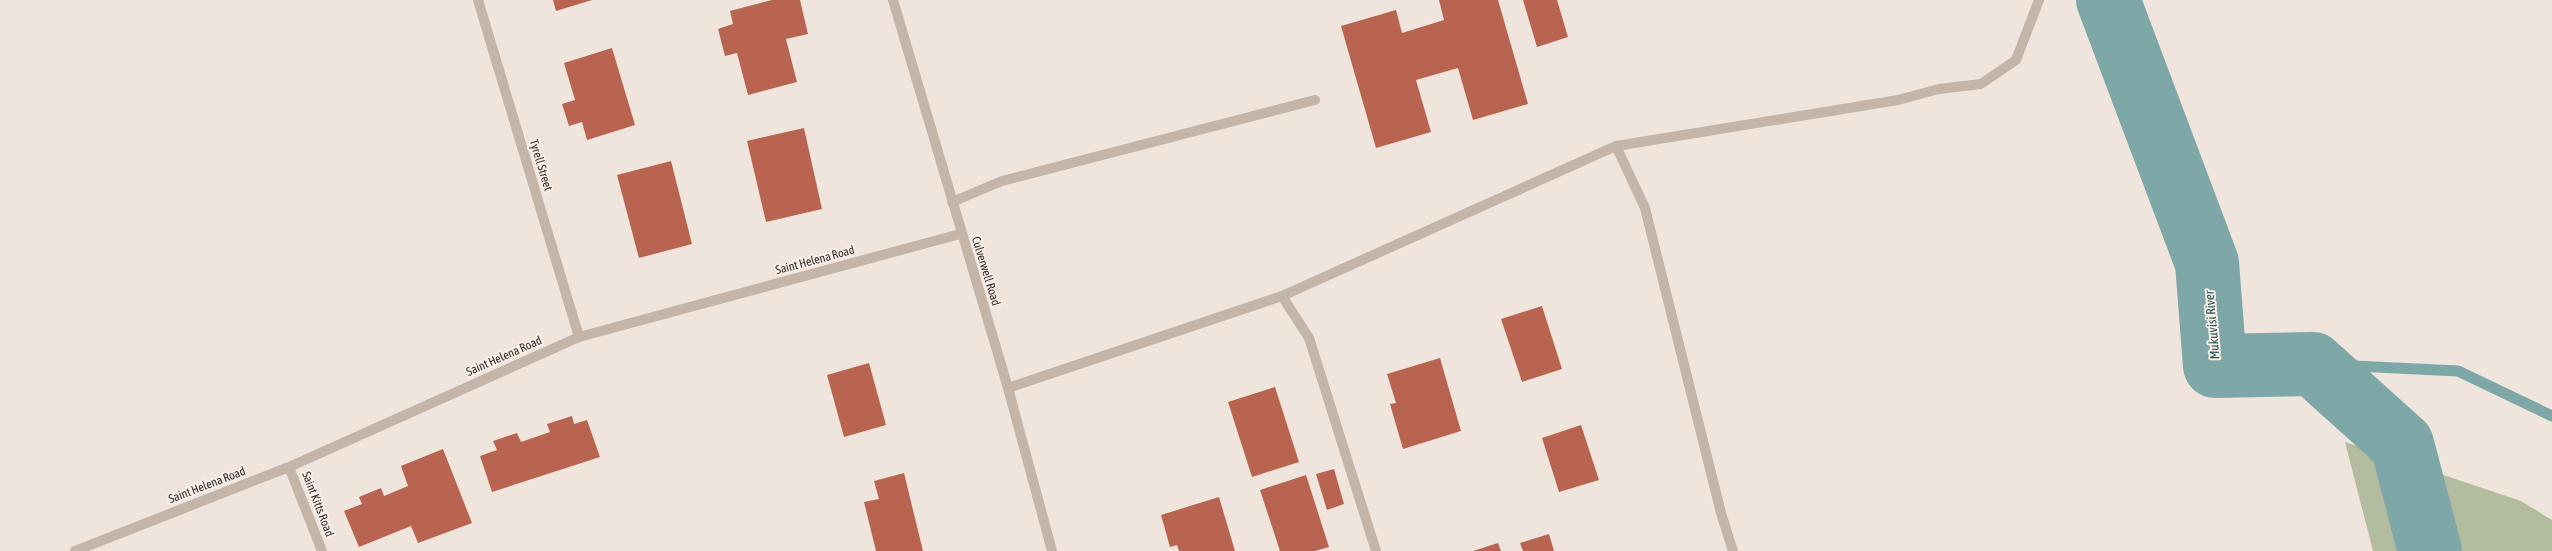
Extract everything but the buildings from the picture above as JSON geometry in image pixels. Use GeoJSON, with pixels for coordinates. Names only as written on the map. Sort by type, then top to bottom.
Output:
{"type":"FeatureCollection","features":[{"type":"Feature","properties":{"kind":"street","name":"Tyrell Street"},"geometry":{"type":"LineString","coordinates":[[478,0],[579,337]]}},
{"type":"Feature","properties":{"kind":"street","name":"Culverwell Road"},"geometry":{"type":"LineString","coordinates":[[893,0],[960,234],[1008,388],[1052,551]]}},
{"type":"Feature","properties":{"kind":"street"},"geometry":{"type":"LineString","coordinates":[[1008,388],[1282,296],[1616,146],[1898,100],[1939,89],[1981,84],[2016,60],[2039,0]]}},
{"type":"Feature","properties":{"kind":"street"},"geometry":{"type":"LineString","coordinates":[[952,202],[1002,181],[1315,100]]}},
{"type":"Feature","properties":{"kind":"street"},"geometry":{"type":"LineString","coordinates":[[1616,146],[1645,208],[1721,513],[1733,551]]}},
{"type":"Feature","properties":{"kind":"street","name":"Saint Helena Road"},"geometry":{"type":"LineString","coordinates":[[75,551],[289,467],[579,337],[960,234]]}},
{"type":"Feature","properties":{"kind":"street"},"geometry":{"type":"LineString","coordinates":[[1282,296],[1309,338],[1376,551]]}},
{"type":"Feature","properties":{"kind":"street","name":"Saint Kitts Road"},"geometry":{"type":"LineString","coordinates":[[289,467],[322,551]]}},
{"type":"Feature","properties":{"kind":"green space"},"geometry":{"type":"Polygon","coordinates":[[[2345,442],[2521,501],[2552,520],[2552,551],[2373,551],[2345,442]]]}},
{"type":"Feature","properties":{"kind":"waterway","name":"Mukuvisi River"},"geometry":{"type":"LineString","coordinates":[[2108,0],[2207,263],[2215,366],[2313,364],[2402,444],[2430,551]]}},
{"type":"Feature","properties":{"kind":"waterway"},"geometry":{"type":"LineString","coordinates":[[2313,364],[2458,371],[2552,416]]}}]}
